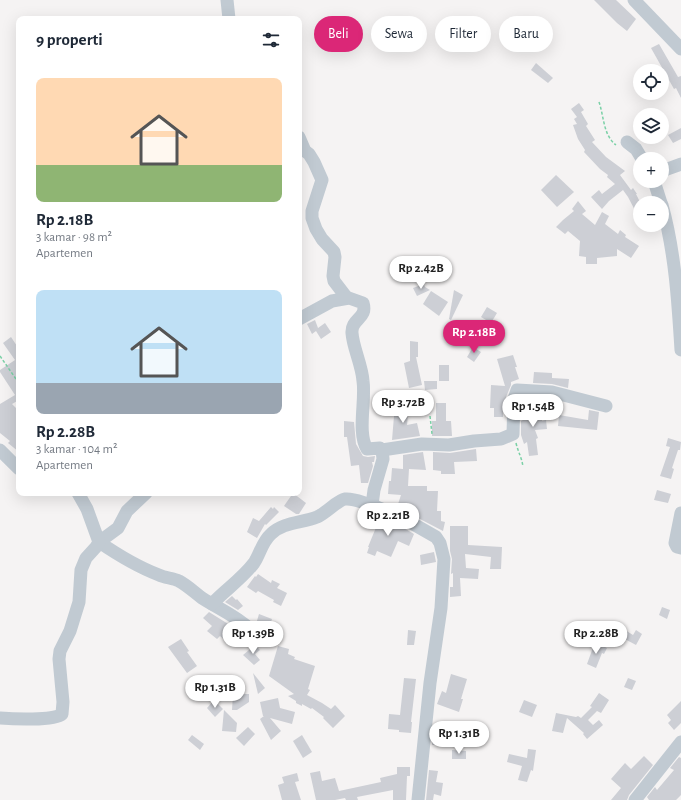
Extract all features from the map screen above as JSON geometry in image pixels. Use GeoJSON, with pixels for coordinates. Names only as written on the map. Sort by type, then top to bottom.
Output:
{"type":"FeatureCollection","features":[{"type":"Feature","properties":{"kind":"street"},"geometry":{"type":"LineString","coordinates":[[227,0],[230,16]]}},
{"type":"Feature","properties":{"kind":"street"},"geometry":{"type":"LineString","coordinates":[[634,0],[681,49]]}},
{"type":"Feature","properties":{"kind":"street"},"geometry":{"type":"LineString","coordinates":[[302,144],[305,151],[314,162],[322,180],[312,211],[312,218],[322,239],[334,252],[334,281],[347,298]]}},
{"type":"Feature","properties":{"kind":"street"},"geometry":{"type":"LineString","coordinates":[[623,144],[636,149],[638,152]]}},
{"type":"Feature","properties":{"kind":"street"},"geometry":{"type":"LineString","coordinates":[[669,168],[681,164]]}},
{"type":"Feature","properties":{"kind":"street"},"geometry":{"type":"LineString","coordinates":[[668,232],[676,286],[681,350]]}},
{"type":"Feature","properties":{"kind":"street"},"geometry":{"type":"LineString","coordinates":[[302,317],[332,301],[347,298],[363,303],[365,309],[354,324],[352,332],[363,381],[362,432],[365,446],[370,450],[430,444],[449,445],[501,439],[513,434],[514,399],[517,390],[552,392],[606,406]]}},
{"type":"Feature","properties":{"kind":"street"},"geometry":{"type":"LineString","coordinates":[[0,450],[16,466]]}},
{"type":"Feature","properties":{"kind":"street"},"geometry":{"type":"LineString","coordinates":[[372,506],[374,490],[383,459],[382,450]]}},
{"type":"Feature","properties":{"kind":"street"},"geometry":{"type":"LineString","coordinates":[[79,496],[91,520],[99,542],[119,555],[144,568],[161,576],[172,578],[180,582],[212,604],[236,616],[251,630]]}},
{"type":"Feature","properties":{"kind":"street"},"geometry":{"type":"LineString","coordinates":[[0,718],[48,718],[59,717],[62,714],[63,702],[59,658],[60,651],[70,631],[79,602],[81,570],[86,558],[99,542],[118,528],[127,511],[143,496]]}},
{"type":"Feature","properties":{"kind":"street"},"geometry":{"type":"LineString","coordinates":[[212,604],[224,591],[242,577],[254,563],[263,544],[270,534],[277,529],[290,524],[316,517],[329,510],[342,500],[351,498],[401,517],[436,537],[440,543],[444,559],[441,608],[430,683],[418,800]]}},
{"type":"Feature","properties":{"kind":"street"},"geometry":{"type":"LineString","coordinates":[[681,513],[675,543],[677,547],[681,548]]}},
{"type":"Feature","properties":{"kind":"street"},"geometry":{"type":"LineString","coordinates":[[635,800],[681,742]]}},
{"type":"Feature","properties":{"kind":"path"},"geometry":{"type":"LineString","coordinates":[[599,102],[606,129],[612,142],[623,144]]}},
{"type":"Feature","properties":{"kind":"path"},"geometry":{"type":"LineString","coordinates":[[0,356],[16,379]]}},
{"type":"Feature","properties":{"kind":"path"},"geometry":{"type":"LineString","coordinates":[[430,416],[432,433],[430,444]]}},
{"type":"Feature","properties":{"kind":"path"},"geometry":{"type":"LineString","coordinates":[[513,434],[518,452],[522,457],[523,467]]}},
{"type":"Feature","properties":{"kind":"building"},"geometry":{"type":"Polygon","coordinates":[[[594,0],[616,0],[636,19],[627,31],[594,0]]]}},
{"type":"Feature","properties":{"kind":"building"},"geometry":{"type":"Polygon","coordinates":[[[659,44],[678,77],[681,76],[681,98],[676,88],[674,89],[669,80],[669,64],[660,64],[651,48],[659,44]]]}},
{"type":"Feature","properties":{"kind":"building"},"geometry":{"type":"Polygon","coordinates":[[[536,63],[553,78],[548,83],[531,70],[536,63]]]}},
{"type":"Feature","properties":{"kind":"building"},"geometry":{"type":"Polygon","coordinates":[[[579,103],[584,110],[581,112],[588,124],[586,126],[595,140],[592,142],[606,157],[625,171],[620,175],[631,190],[633,188],[637,194],[637,196],[633,196],[633,207],[623,190],[609,201],[602,209],[591,197],[599,190],[602,194],[615,184],[607,177],[608,175],[600,169],[584,152],[585,150],[578,139],[573,125],[577,124],[574,119],[577,117],[571,109],[579,103]]]}},
{"type":"Feature","properties":{"kind":"building"},"geometry":{"type":"Polygon","coordinates":[[[681,128],[681,139],[673,143],[669,134],[681,128]]]}},
{"type":"Feature","properties":{"kind":"building"},"geometry":{"type":"Polygon","coordinates":[[[556,175],[574,192],[557,207],[541,190],[556,175]]]}},
{"type":"Feature","properties":{"kind":"building"},"geometry":{"type":"Polygon","coordinates":[[[578,201],[586,211],[582,214],[595,225],[602,212],[609,216],[605,224],[618,234],[620,230],[626,235],[625,237],[639,246],[631,258],[617,249],[617,256],[597,258],[597,264],[586,264],[586,257],[579,256],[580,241],[568,231],[565,234],[556,227],[574,211],[572,209],[578,201]]]}},
{"type":"Feature","properties":{"kind":"building"},"geometry":{"type":"Polygon","coordinates":[[[424,284],[425,287],[430,290],[417,296],[413,288],[424,284]]]}},
{"type":"Feature","properties":{"kind":"building"},"geometry":{"type":"Polygon","coordinates":[[[454,290],[463,295],[451,320],[449,319],[454,290]]]}},
{"type":"Feature","properties":{"kind":"building"},"geometry":{"type":"Polygon","coordinates":[[[431,291],[448,302],[439,316],[423,304],[431,291]]]}},
{"type":"Feature","properties":{"kind":"building"},"geometry":{"type":"Polygon","coordinates":[[[487,307],[497,313],[491,323],[481,317],[487,307]]]}},
{"type":"Feature","properties":{"kind":"building"},"geometry":{"type":"Polygon","coordinates":[[[315,320],[318,328],[325,323],[331,332],[321,339],[316,331],[312,334],[307,324],[315,320]]]}},
{"type":"Feature","properties":{"kind":"building"},"geometry":{"type":"Polygon","coordinates":[[[448,325],[464,328],[462,338],[446,336],[448,325]]]}},
{"type":"Feature","properties":{"kind":"building"},"geometry":{"type":"Polygon","coordinates":[[[11,337],[16,344],[16,402],[12,404],[16,408],[16,450],[8,443],[10,441],[0,433],[0,404],[15,395],[0,372],[0,370],[15,360],[3,343],[11,337]]]}},
{"type":"Feature","properties":{"kind":"building"},"geometry":{"type":"Polygon","coordinates":[[[410,341],[418,342],[418,357],[416,357],[422,385],[409,388],[404,363],[410,361],[410,341]]]}},
{"type":"Feature","properties":{"kind":"building"},"geometry":{"type":"Polygon","coordinates":[[[473,347],[481,352],[474,362],[467,357],[473,347]]]}},
{"type":"Feature","properties":{"kind":"building"},"geometry":{"type":"Polygon","coordinates":[[[513,355],[519,379],[511,382],[506,397],[506,405],[503,405],[503,417],[494,417],[494,408],[490,408],[491,385],[505,386],[497,359],[513,355]]]}},
{"type":"Feature","properties":{"kind":"building"},"geometry":{"type":"Polygon","coordinates":[[[439,365],[449,365],[449,381],[439,381],[439,365]]]}},
{"type":"Feature","properties":{"kind":"building"},"geometry":{"type":"Polygon","coordinates":[[[534,372],[552,373],[552,378],[569,379],[568,388],[552,384],[533,383],[534,372]]]}},
{"type":"Feature","properties":{"kind":"building"},"geometry":{"type":"Polygon","coordinates":[[[424,381],[437,381],[437,389],[425,390],[424,381]]]}},
{"type":"Feature","properties":{"kind":"building"},"geometry":{"type":"Polygon","coordinates":[[[436,403],[446,403],[446,421],[451,421],[452,436],[432,436],[432,421],[436,421],[436,403]]]}},
{"type":"Feature","properties":{"kind":"building"},"geometry":{"type":"Polygon","coordinates":[[[395,404],[409,405],[407,425],[417,423],[420,436],[392,440],[395,404]]]}},
{"type":"Feature","properties":{"kind":"building"},"geometry":{"type":"Polygon","coordinates":[[[530,404],[543,404],[542,421],[546,420],[547,429],[535,430],[538,438],[536,439],[538,455],[529,456],[527,442],[524,444],[521,435],[521,421],[529,417],[530,404]]]}},
{"type":"Feature","properties":{"kind":"building"},"geometry":{"type":"Polygon","coordinates":[[[589,410],[599,412],[597,430],[558,426],[559,415],[588,420],[589,410]]]}},
{"type":"Feature","properties":{"kind":"building"},"geometry":{"type":"Polygon","coordinates":[[[344,421],[354,422],[356,444],[363,456],[375,456],[374,462],[372,462],[373,466],[368,483],[361,483],[359,465],[351,466],[347,437],[344,437],[344,421]]]}},
{"type":"Feature","properties":{"kind":"building"},"geometry":{"type":"Polygon","coordinates":[[[668,438],[681,442],[680,450],[678,450],[672,468],[674,469],[671,479],[660,476],[670,447],[666,446],[668,438]]]}},
{"type":"Feature","properties":{"kind":"building"},"geometry":{"type":"Polygon","coordinates":[[[476,449],[477,461],[454,462],[455,474],[441,474],[441,471],[433,470],[433,452],[450,453],[476,449]]]}},
{"type":"Feature","properties":{"kind":"building"},"geometry":{"type":"Polygon","coordinates":[[[423,452],[426,470],[409,469],[408,486],[427,486],[427,491],[438,491],[437,511],[441,511],[441,521],[445,522],[443,531],[397,507],[401,495],[388,494],[392,468],[403,469],[403,455],[423,452]]]}},
{"type":"Feature","properties":{"kind":"building"},"geometry":{"type":"Polygon","coordinates":[[[657,490],[671,494],[668,503],[654,500],[657,490]]]}},
{"type":"Feature","properties":{"kind":"building"},"geometry":{"type":"Polygon","coordinates":[[[291,496],[297,496],[306,503],[299,514],[296,514],[284,506],[291,496]]]}},
{"type":"Feature","properties":{"kind":"building"},"geometry":{"type":"Polygon","coordinates":[[[271,507],[273,509],[274,507],[279,512],[266,525],[265,524],[257,538],[247,532],[253,518],[259,521],[271,507]]]}},
{"type":"Feature","properties":{"kind":"building"},"geometry":{"type":"Polygon","coordinates":[[[375,515],[397,524],[414,534],[409,546],[398,541],[391,557],[377,551],[375,556],[367,553],[377,525],[372,524],[375,515]]]}},
{"type":"Feature","properties":{"kind":"building"},"geometry":{"type":"Polygon","coordinates":[[[450,526],[468,526],[468,545],[502,547],[501,569],[490,569],[491,557],[465,554],[466,568],[479,569],[478,579],[460,578],[461,596],[450,597],[450,587],[453,587],[453,573],[451,574],[452,559],[450,551],[450,526]]]}},
{"type":"Feature","properties":{"kind":"building"},"geometry":{"type":"Polygon","coordinates":[[[434,552],[436,562],[421,565],[420,555],[434,552]]]}},
{"type":"Feature","properties":{"kind":"building"},"geometry":{"type":"Polygon","coordinates":[[[258,574],[271,583],[272,580],[280,584],[277,588],[287,593],[281,606],[273,602],[274,600],[258,591],[256,593],[247,587],[258,574]]]}},
{"type":"Feature","properties":{"kind":"building"},"geometry":{"type":"Polygon","coordinates":[[[232,596],[243,606],[238,610],[225,602],[232,596]]]}},
{"type":"Feature","properties":{"kind":"building"},"geometry":{"type":"Polygon","coordinates":[[[662,607],[670,610],[667,619],[659,615],[662,607]]]}},
{"type":"Feature","properties":{"kind":"building"},"geometry":{"type":"Polygon","coordinates":[[[209,612],[241,632],[230,645],[220,636],[217,639],[207,631],[212,626],[203,618],[209,612]]]}},
{"type":"Feature","properties":{"kind":"building"},"geometry":{"type":"Polygon","coordinates":[[[259,614],[272,619],[266,636],[258,633],[259,628],[256,624],[259,614]]]}},
{"type":"Feature","properties":{"kind":"building"},"geometry":{"type":"Polygon","coordinates":[[[408,630],[416,631],[414,645],[407,645],[408,630]]]}},
{"type":"Feature","properties":{"kind":"building"},"geometry":{"type":"Polygon","coordinates":[[[625,630],[633,635],[636,630],[642,634],[636,645],[621,637],[625,630]]]}},
{"type":"Feature","properties":{"kind":"building"},"geometry":{"type":"Polygon","coordinates":[[[181,639],[189,651],[187,652],[197,666],[187,673],[168,647],[181,639]]]}},
{"type":"Feature","properties":{"kind":"building"},"geometry":{"type":"Polygon","coordinates":[[[595,642],[607,648],[604,654],[602,653],[596,668],[587,664],[595,642]]]}},
{"type":"Feature","properties":{"kind":"building"},"geometry":{"type":"Polygon","coordinates":[[[255,645],[260,650],[255,654],[260,660],[254,665],[243,655],[255,645]]]}},
{"type":"Feature","properties":{"kind":"building"},"geometry":{"type":"Polygon","coordinates":[[[278,646],[289,649],[288,654],[295,657],[294,659],[315,666],[308,689],[310,690],[307,695],[331,709],[335,705],[345,716],[333,728],[323,718],[324,717],[312,708],[311,709],[302,704],[302,706],[296,703],[296,701],[288,696],[294,694],[269,676],[278,646]]]}},
{"type":"Feature","properties":{"kind":"building"},"geometry":{"type":"Polygon","coordinates":[[[253,673],[265,688],[258,694],[253,673]]]}},
{"type":"Feature","properties":{"kind":"building"},"geometry":{"type":"Polygon","coordinates":[[[451,674],[467,679],[459,712],[437,704],[442,691],[446,693],[451,674]]]}},
{"type":"Feature","properties":{"kind":"building"},"geometry":{"type":"Polygon","coordinates":[[[404,678],[416,679],[411,733],[388,729],[389,714],[400,715],[404,678]]]}},
{"type":"Feature","properties":{"kind":"building"},"geometry":{"type":"Polygon","coordinates":[[[628,678],[636,681],[632,690],[624,687],[628,678]]]}},
{"type":"Feature","properties":{"kind":"building"},"geometry":{"type":"Polygon","coordinates":[[[599,693],[609,700],[601,713],[597,711],[588,720],[593,725],[599,720],[603,725],[587,739],[583,734],[584,733],[567,718],[563,733],[552,731],[556,713],[576,717],[578,716],[581,718],[592,707],[590,706],[599,693]]]}},
{"type":"Feature","properties":{"kind":"building"},"geometry":{"type":"Polygon","coordinates":[[[233,694],[249,694],[249,702],[237,710],[232,710],[233,694]]]}},
{"type":"Feature","properties":{"kind":"building"},"geometry":{"type":"Polygon","coordinates":[[[278,698],[280,708],[295,712],[292,724],[270,718],[281,731],[271,740],[260,719],[264,716],[260,702],[278,698]]]}},
{"type":"Feature","properties":{"kind":"building"},"geometry":{"type":"Polygon","coordinates":[[[214,700],[223,709],[215,717],[207,708],[214,700]]]}},
{"type":"Feature","properties":{"kind":"building"},"geometry":{"type":"Polygon","coordinates":[[[524,700],[537,705],[532,717],[519,712],[524,700]]]}},
{"type":"Feature","properties":{"kind":"building"},"geometry":{"type":"Polygon","coordinates":[[[681,701],[681,723],[674,730],[668,723],[671,720],[667,715],[681,701]]]}},
{"type":"Feature","properties":{"kind":"building"},"geometry":{"type":"Polygon","coordinates":[[[224,710],[237,723],[236,732],[222,731],[224,710]]]}},
{"type":"Feature","properties":{"kind":"building"},"geometry":{"type":"Polygon","coordinates":[[[248,727],[255,734],[244,746],[236,738],[248,727]]]}},
{"type":"Feature","properties":{"kind":"building"},"geometry":{"type":"Polygon","coordinates":[[[449,731],[450,744],[432,745],[433,735],[440,735],[440,732],[449,731]]]}},
{"type":"Feature","properties":{"kind":"building"},"geometry":{"type":"Polygon","coordinates":[[[192,735],[204,744],[200,750],[188,740],[192,735]]]}},
{"type":"Feature","properties":{"kind":"building"},"geometry":{"type":"Polygon","coordinates":[[[302,735],[312,752],[303,758],[293,741],[302,735]]]}},
{"type":"Feature","properties":{"kind":"building"},"geometry":{"type":"Polygon","coordinates":[[[528,749],[536,750],[533,771],[531,770],[527,782],[518,780],[522,766],[507,762],[509,754],[527,758],[528,749]]]}},
{"type":"Feature","properties":{"kind":"building"},"geometry":{"type":"Polygon","coordinates":[[[452,750],[466,751],[466,759],[452,759],[452,750]]]}},
{"type":"Feature","properties":{"kind":"building"},"geometry":{"type":"Polygon","coordinates":[[[644,756],[653,765],[629,795],[627,800],[611,800],[621,788],[611,779],[625,763],[631,769],[644,756]]]}},
{"type":"Feature","properties":{"kind":"building"},"geometry":{"type":"Polygon","coordinates":[[[679,757],[681,758],[681,795],[676,800],[649,800],[647,797],[655,787],[657,790],[674,770],[670,768],[679,757]]]}},
{"type":"Feature","properties":{"kind":"building"},"geometry":{"type":"Polygon","coordinates":[[[397,767],[410,767],[410,776],[407,776],[406,800],[393,800],[393,790],[357,797],[358,800],[346,800],[345,798],[335,800],[316,800],[310,773],[320,771],[322,781],[335,778],[339,791],[381,782],[380,778],[397,774],[397,767]]]}},
{"type":"Feature","properties":{"kind":"building"},"geometry":{"type":"Polygon","coordinates":[[[429,770],[438,771],[436,782],[443,783],[441,796],[434,794],[433,800],[426,800],[429,770]]]}},
{"type":"Feature","properties":{"kind":"building"},"geometry":{"type":"Polygon","coordinates":[[[297,773],[299,781],[295,782],[301,800],[282,800],[278,785],[284,783],[282,777],[297,773]]]}}]}
